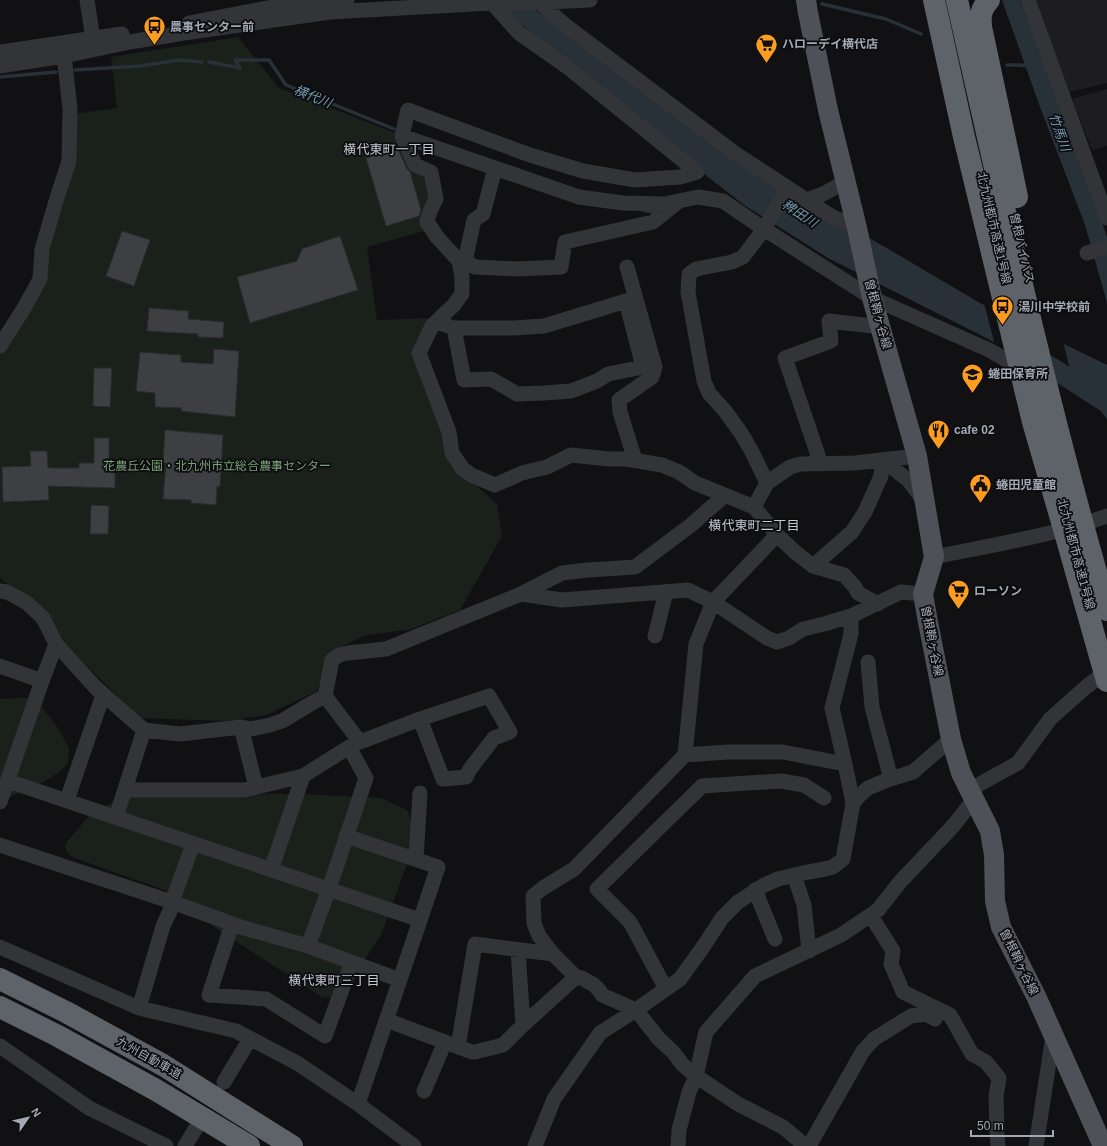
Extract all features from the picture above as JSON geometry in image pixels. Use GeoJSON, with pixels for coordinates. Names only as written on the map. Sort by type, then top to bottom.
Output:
{"type":"FeatureCollection","features":[{"type":"Feature","properties":{"kind":"highway","name":"北九州都市高速1号線"},"geometry":{"type":"LineString","coordinates":[[957,0],[1048,395],[1107,610]]}},
{"type":"Feature","properties":{"kind":"highway","name":"曽根バイパス"},"geometry":{"type":"LineString","coordinates":[[966,0],[1038,321],[1057,395],[1098,520],[1107,587]]}},
{"type":"Feature","properties":{"kind":"highway"},"geometry":{"type":"LineString","coordinates":[[989,0],[982,9],[980,16],[981,27],[1018,202],[1023,254]]}},
{"type":"Feature","properties":{"kind":"highway","name":"北九州都市高速1号線"},"geometry":{"type":"LineString","coordinates":[[939,2],[1035,402],[1106,673]]}},
{"type":"Feature","properties":{"kind":"highway","name":"曽根バイパス"},"geometry":{"type":"LineString","coordinates":[[939,2],[980,134],[998,280],[1033,422],[1106,673]]}},
{"type":"Feature","properties":{"kind":"highway","name":"九州自動車道"},"geometry":{"type":"LineString","coordinates":[[0,979],[66,1012],[163,1065],[292,1146]]}},
{"type":"Feature","properties":{"kind":"highway","name":"九州自動車道"},"geometry":{"type":"LineString","coordinates":[[0,1007],[56,1035],[149,1086],[249,1146]]}},
{"type":"Feature","properties":{"kind":"main road","name":"曽根鞘ヶ谷線"},"geometry":{"type":"LineString","coordinates":[[806,0],[828,110],[857,228],[871,294],[917,456],[934,557],[923,594],[951,739],[961,773],[990,831],[994,855],[995,901],[1001,927],[1036,996],[1103,1146]]}},
{"type":"Feature","properties":{"kind":"street"},"geometry":{"type":"LineString","coordinates":[[87,0],[93,39]]}},
{"type":"Feature","properties":{"kind":"street"},"geometry":{"type":"LineString","coordinates":[[0,52],[63,49],[130,42],[294,3],[354,0]]}},
{"type":"Feature","properties":{"kind":"street"},"geometry":{"type":"LineString","coordinates":[[0,66],[63,49],[93,39],[261,11],[330,12],[590,0]]}},
{"type":"Feature","properties":{"kind":"street"},"geometry":{"type":"LineString","coordinates":[[1028,0],[1107,218]]}},
{"type":"Feature","properties":{"kind":"street"},"geometry":{"type":"LineString","coordinates":[[539,2],[565,25],[736,154],[831,216],[857,228]]}},
{"type":"Feature","properties":{"kind":"street"},"geometry":{"type":"LineString","coordinates":[[488,4],[519,33],[566,66],[697,172],[680,177],[635,180],[583,171],[530,154],[408,110],[402,136],[415,165],[431,172],[436,199],[430,211],[427,222],[437,237],[462,261],[475,267],[517,269],[561,267],[565,242],[653,222],[681,201]]}},
{"type":"Feature","properties":{"kind":"street"},"geometry":{"type":"LineString","coordinates":[[0,346],[24,308],[40,278],[42,249],[69,161],[70,110],[63,49]]}},
{"type":"Feature","properties":{"kind":"street"},"geometry":{"type":"LineString","coordinates":[[402,136],[578,198],[623,203],[664,204],[698,197],[724,201],[871,294],[1020,365]]}},
{"type":"Feature","properties":{"kind":"street"},"geometry":{"type":"LineString","coordinates":[[495,168],[483,214],[474,220],[462,261],[462,294],[453,306],[432,326],[419,353],[449,432],[452,452],[462,468],[471,475],[495,485],[522,474],[547,467],[571,455],[609,459],[626,459],[662,465],[679,472],[696,483],[724,496],[754,507],[777,535],[795,552],[813,566],[844,575],[855,587],[858,593],[878,604]]}},
{"type":"Feature","properties":{"kind":"street"},"geometry":{"type":"LineString","coordinates":[[806,200],[823,194],[845,182]]}},
{"type":"Feature","properties":{"kind":"street"},"geometry":{"type":"LineString","coordinates":[[767,482],[741,434],[725,411],[709,393],[704,381],[688,292],[689,274],[696,269],[732,262],[743,257],[765,226],[788,188]]}},
{"type":"Feature","properties":{"kind":"street"},"geometry":{"type":"LineString","coordinates":[[1087,253],[1107,247]]}},
{"type":"Feature","properties":{"kind":"street"},"geometry":{"type":"LineString","coordinates":[[627,267],[655,367],[652,377],[619,400],[620,412],[635,460]]}},
{"type":"Feature","properties":{"kind":"street"},"geometry":{"type":"LineString","coordinates":[[436,322],[454,328],[514,328],[544,326],[626,301],[643,367],[608,374],[597,381],[571,391],[544,394],[517,394],[491,379],[464,380],[454,328]]}},
{"type":"Feature","properties":{"kind":"street"},"geometry":{"type":"LineString","coordinates":[[821,464],[785,358],[831,341],[829,321],[881,327]]}},
{"type":"Feature","properties":{"kind":"street"},"geometry":{"type":"LineString","coordinates":[[754,507],[767,482],[790,467],[801,464],[855,463],[917,456]]}},
{"type":"Feature","properties":{"kind":"street"},"geometry":{"type":"LineString","coordinates":[[883,460],[909,481],[926,504]]}},
{"type":"Feature","properties":{"kind":"street"},"geometry":{"type":"LineString","coordinates":[[813,566],[852,532],[865,512],[880,476],[883,460]]}},
{"type":"Feature","properties":{"kind":"street"},"geometry":{"type":"LineString","coordinates":[[420,719],[443,779],[466,777],[470,769],[494,738],[510,732],[489,696],[420,719],[360,742],[325,696],[332,660],[339,655],[348,653],[386,649],[521,594],[562,573],[635,567],[691,525],[724,496]]}},
{"type":"Feature","properties":{"kind":"street"},"geometry":{"type":"LineString","coordinates":[[934,557],[1047,534],[1098,520]]}},
{"type":"Feature","properties":{"kind":"street"},"geometry":{"type":"LineString","coordinates":[[777,535],[713,602],[696,644],[685,756],[574,869],[533,896],[534,923],[539,936],[553,954],[576,977],[582,978],[594,985],[602,995],[636,1010],[659,1039],[674,1053],[682,1064],[696,1076],[738,1104],[783,1127],[803,1146]]}},
{"type":"Feature","properties":{"kind":"street"},"geometry":{"type":"LineString","coordinates":[[0,590],[26,603],[43,618],[56,644],[103,695],[144,730],[180,734],[241,727],[251,729],[282,721],[312,702],[325,696]]}},
{"type":"Feature","properties":{"kind":"street"},"geometry":{"type":"LineString","coordinates":[[521,594],[562,600],[688,590],[713,602],[767,638],[777,642],[789,638],[802,629],[851,616],[901,592],[923,594]]}},
{"type":"Feature","properties":{"kind":"street"},"geometry":{"type":"LineString","coordinates":[[655,636],[666,592]]}},
{"type":"Feature","properties":{"kind":"street"},"geometry":{"type":"LineString","coordinates":[[535,1146],[554,1099],[600,1033],[680,979],[722,918],[738,902],[755,890],[778,879],[833,867],[842,859],[853,803],[832,708],[852,634],[851,616]]}},
{"type":"Feature","properties":{"kind":"street"},"geometry":{"type":"LineString","coordinates":[[0,802],[56,644]]}},
{"type":"Feature","properties":{"kind":"street"},"geometry":{"type":"LineString","coordinates":[[868,662],[872,707],[891,779]]}},
{"type":"Feature","properties":{"kind":"street"},"geometry":{"type":"LineString","coordinates":[[0,666],[42,681]]}},
{"type":"Feature","properties":{"kind":"street"},"geometry":{"type":"LineString","coordinates":[[678,1146],[679,1130],[689,1092],[696,1076],[706,1032],[755,976],[841,935],[878,910],[900,882],[954,825],[972,794],[1018,763],[1050,719],[1086,687],[1106,673]]}},
{"type":"Feature","properties":{"kind":"street"},"geometry":{"type":"LineString","coordinates":[[67,800],[103,695]]}},
{"type":"Feature","properties":{"kind":"street"},"geometry":{"type":"LineString","coordinates":[[241,727],[256,787]]}},
{"type":"Feature","properties":{"kind":"street"},"geometry":{"type":"LineString","coordinates":[[116,817],[144,730]]}},
{"type":"Feature","properties":{"kind":"street"},"geometry":{"type":"LineString","coordinates":[[853,803],[868,788],[913,772],[951,739]]}},
{"type":"Feature","properties":{"kind":"street"},"geometry":{"type":"LineString","coordinates":[[125,790],[244,790],[303,776],[349,747],[366,778],[308,946]]}},
{"type":"Feature","properties":{"kind":"street"},"geometry":{"type":"LineString","coordinates":[[685,756],[728,752],[783,752],[845,764]]}},
{"type":"Feature","properties":{"kind":"street"},"geometry":{"type":"LineString","coordinates":[[271,870],[303,776]]}},
{"type":"Feature","properties":{"kind":"street"},"geometry":{"type":"LineString","coordinates":[[8,781],[420,920]]}},
{"type":"Feature","properties":{"kind":"street"},"geometry":{"type":"LineString","coordinates":[[666,989],[630,922],[597,889],[702,786],[781,781],[804,785],[824,798]]}},
{"type":"Feature","properties":{"kind":"street"},"geometry":{"type":"LineString","coordinates":[[416,859],[420,793]]}},
{"type":"Feature","properties":{"kind":"street"},"geometry":{"type":"LineString","coordinates":[[346,836],[438,867],[358,1104]]}},
{"type":"Feature","properties":{"kind":"street"},"geometry":{"type":"LineString","coordinates":[[139,1008],[163,926],[170,911],[193,844]]}},
{"type":"Feature","properties":{"kind":"street"},"geometry":{"type":"LineString","coordinates":[[0,845],[172,902],[232,924],[308,946],[400,980]]}},
{"type":"Feature","properties":{"kind":"street"},"geometry":{"type":"LineString","coordinates":[[794,875],[804,905],[809,950]]}},
{"type":"Feature","properties":{"kind":"street"},"geometry":{"type":"LineString","coordinates":[[755,890],[775,939]]}},
{"type":"Feature","properties":{"kind":"street"},"geometry":{"type":"LineString","coordinates":[[871,916],[892,951],[891,964],[903,992],[950,1015],[972,1054],[986,1062],[1000,1078],[996,1096],[998,1146]]}},
{"type":"Feature","properties":{"kind":"street"},"geometry":{"type":"LineString","coordinates":[[232,924],[209,995],[266,999],[325,1036],[352,962]]}},
{"type":"Feature","properties":{"kind":"street"},"geometry":{"type":"LineString","coordinates":[[424,1091],[452,1044],[475,944],[553,954]]}},
{"type":"Feature","properties":{"kind":"street"},"geometry":{"type":"LineString","coordinates":[[0,947],[139,1008],[236,1032],[297,1063],[358,1104],[414,1146]]}},
{"type":"Feature","properties":{"kind":"street"},"geometry":{"type":"LineString","coordinates":[[518,950],[523,1025]]}},
{"type":"Feature","properties":{"kind":"street"},"geometry":{"type":"LineString","coordinates":[[386,1020],[475,1052],[503,1045],[576,977]]}},
{"type":"Feature","properties":{"kind":"street"},"geometry":{"type":"LineString","coordinates":[[809,1146],[863,1051],[874,1039],[911,1016],[926,1014],[935,1019]]}},
{"type":"Feature","properties":{"kind":"street"},"geometry":{"type":"LineString","coordinates":[[1036,1146],[1053,1036]]}},
{"type":"Feature","properties":{"kind":"street"},"geometry":{"type":"LineString","coordinates":[[224,1082],[250,1039]]}},
{"type":"Feature","properties":{"kind":"street"},"geometry":{"type":"LineString","coordinates":[[0,1046],[89,1108],[166,1146]]}},
{"type":"Feature","properties":{"kind":"street"},"geometry":{"type":"LineString","coordinates":[[185,1146],[196,1128]]}},
{"type":"Feature","properties":{"kind":"shaded area"},"geometry":{"type":"Polygon","coordinates":[[[1034,0],[1107,0],[1107,83],[1069,92],[1034,0]]]}},
{"type":"Feature","properties":{"kind":"shaded area"},"geometry":{"type":"Polygon","coordinates":[[[1107,89],[1107,146],[1092,150],[1072,99],[1107,89]]]}},
{"type":"Feature","properties":{"kind":"green space","name":"花農丘公園・北九州市立総合農事センター"},"geometry":{"type":"Polygon","coordinates":[[[238,37],[279,88],[398,134],[427,173],[433,198],[424,231],[367,247],[377,320],[430,318],[416,350],[462,473],[497,504],[502,536],[460,610],[411,629],[363,636],[331,652],[317,691],[266,715],[226,721],[140,718],[65,645],[39,608],[0,578],[0,351],[42,278],[73,114],[117,108],[111,57],[238,37]]]}},
{"type":"Feature","properties":{"kind":"green space"},"geometry":{"type":"Polygon","coordinates":[[[32,698],[42,707],[58,728],[69,748],[68,762],[61,771],[40,784],[0,801],[0,699],[32,698]]]}},
{"type":"Feature","properties":{"kind":"green space"},"geometry":{"type":"Polygon","coordinates":[[[149,793],[299,794],[381,798],[407,810],[411,820],[412,851],[381,935],[356,973],[338,995],[331,998],[322,997],[224,934],[164,890],[72,857],[66,851],[65,844],[88,817],[119,798],[149,793]]]}},
{"type":"Feature","properties":{"kind":"water"},"geometry":{"type":"Polygon","coordinates":[[[491,0],[523,0],[698,134],[762,178],[885,247],[980,303],[1107,365],[1107,419],[1078,383],[828,258],[744,205],[491,0]]]}},
{"type":"Feature","properties":{"kind":"water","name":"竹馬川"},"geometry":{"type":"Polygon","coordinates":[[[1002,0],[1020,0],[1070,128],[1107,237],[1107,303],[1085,225],[1040,107],[1002,0]]]}},
{"type":"Feature","properties":{"kind":"pier"},"geometry":{"type":"Polygon","coordinates":[[[984,303],[1063,341],[1073,383],[995,345],[984,303]]]}},
{"type":"Feature","properties":{"kind":"building"},"geometry":{"type":"Polygon","coordinates":[[[398,149],[407,169],[410,172],[421,210],[419,216],[386,226],[366,158],[398,149]]]}},
{"type":"Feature","properties":{"kind":"building"},"geometry":{"type":"Polygon","coordinates":[[[122,231],[150,240],[134,286],[106,276],[122,231]]]}},
{"type":"Feature","properties":{"kind":"building"},"geometry":{"type":"Polygon","coordinates":[[[340,236],[358,290],[250,323],[237,277],[297,261],[302,249],[340,236]]]}},
{"type":"Feature","properties":{"kind":"building"},"geometry":{"type":"Polygon","coordinates":[[[149,308],[189,311],[188,319],[224,322],[223,338],[198,337],[198,334],[147,331],[149,308]]]}},
{"type":"Feature","properties":{"kind":"building"},"geometry":{"type":"Polygon","coordinates":[[[214,349],[239,351],[235,417],[181,411],[182,408],[155,407],[155,393],[136,391],[140,352],[181,355],[181,362],[213,364],[214,349]]]}},
{"type":"Feature","properties":{"kind":"building"},"geometry":{"type":"Polygon","coordinates":[[[94,368],[112,368],[110,407],[93,406],[94,368]]]}},
{"type":"Feature","properties":{"kind":"building"},"geometry":{"type":"Polygon","coordinates":[[[165,430],[223,435],[220,487],[217,486],[216,505],[191,503],[191,500],[163,499],[166,463],[163,463],[165,430]]]}},
{"type":"Feature","properties":{"kind":"building"},"geometry":{"type":"Polygon","coordinates":[[[94,438],[109,438],[109,471],[115,471],[115,488],[48,486],[49,500],[3,502],[2,467],[31,466],[30,451],[47,451],[48,468],[79,468],[79,463],[94,463],[94,438]]]}},
{"type":"Feature","properties":{"kind":"building"},"geometry":{"type":"Polygon","coordinates":[[[91,505],[109,506],[108,534],[90,534],[91,505]]]}},
{"type":"Feature","properties":{"kind":"waterway"},"geometry":{"type":"LineString","coordinates":[[822,4],[886,19],[921,34]]}},
{"type":"Feature","properties":{"kind":"waterway","name":"横代川"},"geometry":{"type":"LineString","coordinates":[[75,70],[140,66],[179,60],[202,62]]}},
{"type":"Feature","properties":{"kind":"waterway","name":"横代川"},"geometry":{"type":"LineString","coordinates":[[209,62],[240,68],[235,60],[269,60],[286,85],[394,129]]}},
{"type":"Feature","properties":{"kind":"waterway"},"geometry":{"type":"LineString","coordinates":[[1007,65],[1030,66]]}},
{"type":"Feature","properties":{"kind":"waterway","name":"横代川"},"geometry":{"type":"LineString","coordinates":[[0,77],[56,72]]}},
{"type":"Feature","properties":{"kind":"waterway","name":"横代川"},"geometry":{"type":"LineString","coordinates":[[643,210],[657,213]]}},
{"type":"Feature","properties":{"kind":"waterway","name":"稗田川"},"geometry":{"type":"LineString","coordinates":[[1048,365],[1107,403]]}},
{"type":"Feature","properties":{"kind":"place","name":"農事センター前"},"geometry":{"type":"Point","coordinates":[155,46]}},
{"type":"Feature","properties":{"kind":"place","name":"ハローデイ横代店"},"geometry":{"type":"Point","coordinates":[767,64]}},
{"type":"Feature","properties":{"kind":"place","name":"湯川中学校前"},"geometry":{"type":"Point","coordinates":[1003,326]}},
{"type":"Feature","properties":{"kind":"place","name":"蜷田保育所"},"geometry":{"type":"Point","coordinates":[973,394]}},
{"type":"Feature","properties":{"kind":"place","name":"cafe 02"},"geometry":{"type":"Point","coordinates":[938,450]}},
{"type":"Feature","properties":{"kind":"place","name":"蜷田児童館"},"geometry":{"type":"Point","coordinates":[981,504]}},
{"type":"Feature","properties":{"kind":"place","name":"ローソン"},"geometry":{"type":"Point","coordinates":[958,610]}},
{"type":"Feature","properties":{"kind":"district","name":"横代東町一丁目"},"geometry":{"type":"Point","coordinates":[389,149]}},
{"type":"Feature","properties":{"kind":"district","name":"横代東町二丁目"},"geometry":{"type":"Point","coordinates":[754,525]}},
{"type":"Feature","properties":{"kind":"district","name":"横代東町三丁目"},"geometry":{"type":"Point","coordinates":[334,980]}}]}
